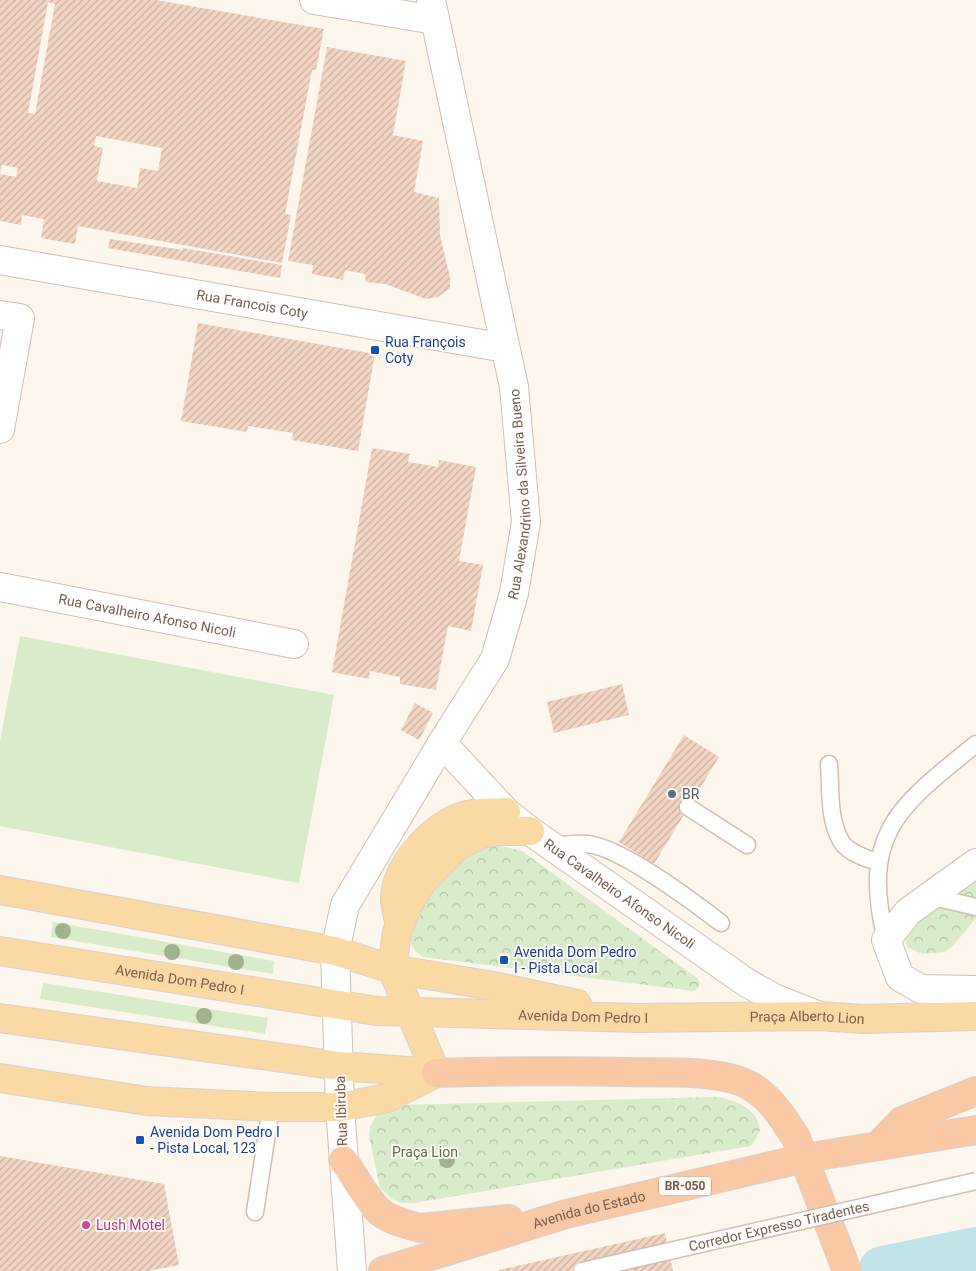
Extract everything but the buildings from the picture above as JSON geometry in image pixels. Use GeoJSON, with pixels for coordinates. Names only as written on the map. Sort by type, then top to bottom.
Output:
{"type":"FeatureCollection","features":[{"type":"Feature","properties":{"kind":"highway"},"geometry":{"type":"LineString","coordinates":[[436,1073],[520,1071],[696,1073],[738,1081],[763,1093],[796,1138],[848,1271]]}},
{"type":"Feature","properties":{"kind":"highway"},"geometry":{"type":"LineString","coordinates":[[878,1146],[902,1122],[976,1091]]}},
{"type":"Feature","properties":{"kind":"highway","name":"Avenida do Estado"},"geometry":{"type":"LineString","coordinates":[[383,1271],[566,1214],[805,1158],[976,1130]]}},
{"type":"Feature","properties":{"kind":"highway"},"geometry":{"type":"LineString","coordinates":[[343,1160],[377,1209],[387,1217],[420,1228],[566,1214]]}},
{"type":"Feature","properties":{"kind":"main road"},"geometry":{"type":"LineString","coordinates":[[436,1073],[392,969],[399,926],[395,898],[402,870],[417,850],[440,829],[463,816],[506,812]]}},
{"type":"Feature","properties":{"kind":"main road"},"geometry":{"type":"LineString","coordinates":[[399,926],[423,881],[456,847],[481,834],[500,831],[541,839]]}},
{"type":"Feature","properties":{"kind":"main road","name":"Avenida Dom Pedro I"},"geometry":{"type":"LineString","coordinates":[[0,890],[335,951],[392,969],[493,986],[638,1018]]}},
{"type":"Feature","properties":{"kind":"main road","name":"Avenida Dom Pedro I"},"geometry":{"type":"LineString","coordinates":[[0,951],[377,1011],[638,1018]]}},
{"type":"Feature","properties":{"kind":"main road"},"geometry":{"type":"LineString","coordinates":[[0,1005],[12,1020],[339,1066],[436,1073]]}},
{"type":"Feature","properties":{"kind":"main road","name":"Praça Alberto Lion"},"geometry":{"type":"LineString","coordinates":[[638,1018],[819,1016],[864,1019],[976,1016]]}},
{"type":"Feature","properties":{"kind":"main road"},"geometry":{"type":"LineString","coordinates":[[0,1078],[148,1102],[271,1108],[340,1107],[387,1098],[436,1073]]}},
{"type":"Feature","properties":{"kind":"street"},"geometry":{"type":"LineString","coordinates":[[314,0],[433,10]]}},
{"type":"Feature","properties":{"kind":"street","name":"Rua Alexandrino da Silveira Bueno"},"geometry":{"type":"LineString","coordinates":[[335,951],[345,905],[442,743],[495,659],[514,593],[526,522],[514,387],[433,10]]}},
{"type":"Feature","properties":{"kind":"street","name":"Rua Francois Coty"},"geometry":{"type":"LineString","coordinates":[[0,260],[505,348]]}},
{"type":"Feature","properties":{"kind":"street"},"geometry":{"type":"LineString","coordinates":[[0,315],[20,318],[0,429]]}},
{"type":"Feature","properties":{"kind":"street","name":"Rua Cavalheiro Afonso Nicoli"},"geometry":{"type":"LineString","coordinates":[[0,586],[294,644]]}},
{"type":"Feature","properties":{"kind":"street","name":"Rua Cavalheiro Afonso Nicoli"},"geometry":{"type":"LineString","coordinates":[[442,743],[506,812],[541,839],[747,983],[774,998],[819,1016]]}},
{"type":"Feature","properties":{"kind":"street"},"geometry":{"type":"LineString","coordinates":[[976,863],[908,912],[886,940],[900,977],[921,990],[976,990]]}},
{"type":"Feature","properties":{"kind":"street","name":"Rua Ibiruba"},"geometry":{"type":"LineString","coordinates":[[335,951],[340,1107],[352,1271]]}},
{"type":"Feature","properties":{"kind":"lane"},"geometry":{"type":"LineString","coordinates":[[886,940],[879,912],[878,862],[880,848],[894,821],[918,790],[976,744]]}},
{"type":"Feature","properties":{"kind":"lane"},"geometry":{"type":"LineString","coordinates":[[829,764],[833,818],[842,843],[863,857],[878,862]]}},
{"type":"Feature","properties":{"kind":"lane"},"geometry":{"type":"LineString","coordinates":[[688,807],[747,845]]}},
{"type":"Feature","properties":{"kind":"lane"},"geometry":{"type":"LineString","coordinates":[[541,839],[587,844],[615,852],[692,901],[721,923]]}},
{"type":"Feature","properties":{"kind":"lane"},"geometry":{"type":"LineString","coordinates":[[930,896],[976,906]]}},
{"type":"Feature","properties":{"kind":"lane"},"geometry":{"type":"LineString","coordinates":[[255,1212],[271,1108]]}},
{"type":"Feature","properties":{"kind":"lane","name":"Corredor Expresso Tiradentes"},"geometry":{"type":"LineString","coordinates":[[582,1271],[976,1181]]}},
{"type":"Feature","properties":{"kind":"green space"},"geometry":{"type":"Polygon","coordinates":[[[20,636],[334,695],[299,883],[0,826],[0,741],[20,636]]]}},
{"type":"Feature","properties":{"kind":"green space"},"geometry":{"type":"Polygon","coordinates":[[[501,846],[522,851],[697,978],[700,983],[699,987],[694,991],[423,957],[411,945],[410,939],[415,920],[429,895],[454,862],[464,853],[480,848],[501,846]]]}},
{"type":"Feature","properties":{"kind":"green space"},"geometry":{"type":"Polygon","coordinates":[[[976,875],[976,918],[953,946],[945,952],[922,954],[907,947],[905,939],[923,918],[976,875]]]}},
{"type":"Feature","properties":{"kind":"green space"},"geometry":{"type":"Polygon","coordinates":[[[53,922],[274,961],[273,974],[51,937],[53,922]]]}},
{"type":"Feature","properties":{"kind":"green space"},"geometry":{"type":"Polygon","coordinates":[[[43,983],[268,1018],[265,1034],[40,999],[43,983]]]}},
{"type":"Feature","properties":{"kind":"green space","name":"Praça Lion"},"geometry":{"type":"Polygon","coordinates":[[[717,1097],[739,1103],[751,1111],[760,1131],[751,1146],[414,1203],[402,1203],[392,1199],[380,1188],[369,1136],[370,1127],[377,1114],[399,1105],[717,1097]]]}},
{"type":"Feature","properties":{"kind":"waterway"},"geometry":{"type":"LineString","coordinates":[[883,1271],[976,1252]]}},
{"type":"Feature","properties":{"kind":"place","name":"Rua François Coty"},"geometry":{"type":"Point","coordinates":[375,350]}},
{"type":"Feature","properties":{"kind":"place","name":"BR"},"geometry":{"type":"Point","coordinates":[672,794]}},
{"type":"Feature","properties":{"kind":"place","name":"Avenida Dom Pedro I - Pista Local"},"geometry":{"type":"Point","coordinates":[504,960]}},
{"type":"Feature","properties":{"kind":"place","name":"Avenida Dom Pedro I - Pista Local, 123"},"geometry":{"type":"Point","coordinates":[140,1140]}},
{"type":"Feature","properties":{"kind":"place","name":"Lush Motel"},"geometry":{"type":"Point","coordinates":[86,1225]}}]}
